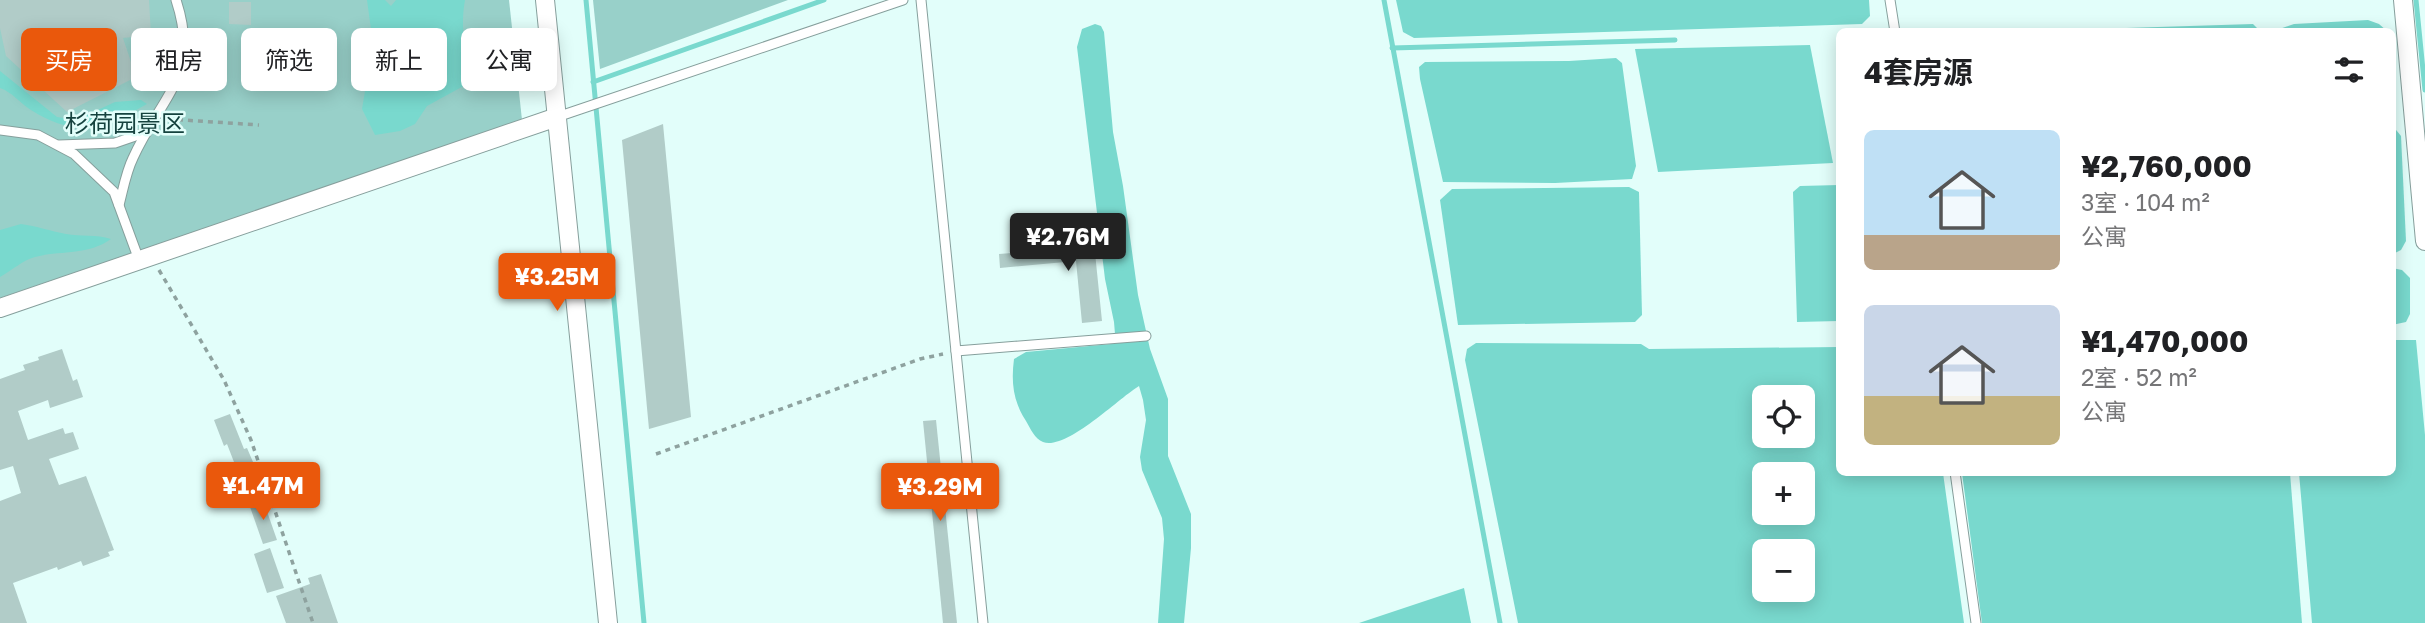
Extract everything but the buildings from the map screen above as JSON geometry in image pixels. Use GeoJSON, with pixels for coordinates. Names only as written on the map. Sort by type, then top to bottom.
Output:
{"type":"FeatureCollection","features":[{"type":"Feature","properties":{"kind":"street"},"geometry":{"type":"LineString","coordinates":[[545,0],[608,623]]}},
{"type":"Feature","properties":{"kind":"street"},"geometry":{"type":"LineString","coordinates":[[2403,0],[2425,241]]}},
{"type":"Feature","properties":{"kind":"street"},"geometry":{"type":"LineString","coordinates":[[0,308],[557,117]]}},
{"type":"Feature","properties":{"kind":"lane"},"geometry":{"type":"LineString","coordinates":[[119,205],[132,160],[177,82],[186,51],[176,0]]}},
{"type":"Feature","properties":{"kind":"lane"},"geometry":{"type":"LineString","coordinates":[[557,117],[903,0]]}},
{"type":"Feature","properties":{"kind":"lane"},"geometry":{"type":"LineString","coordinates":[[920,0],[983,623]]}},
{"type":"Feature","properties":{"kind":"lane"},"geometry":{"type":"LineString","coordinates":[[1890,0],[1894,28]]}},
{"type":"Feature","properties":{"kind":"lane"},"geometry":{"type":"LineString","coordinates":[[0,130],[38,135],[74,154],[114,192],[145,258]]}},
{"type":"Feature","properties":{"kind":"lane"},"geometry":{"type":"LineString","coordinates":[[58,145],[115,143],[147,132]]}},
{"type":"Feature","properties":{"kind":"lane"},"geometry":{"type":"LineString","coordinates":[[956,351],[1146,336]]}},
{"type":"Feature","properties":{"kind":"lane"},"geometry":{"type":"LineString","coordinates":[[1956,476],[1976,623]]}},
{"type":"Feature","properties":{"kind":"path"},"geometry":{"type":"LineString","coordinates":[[155,119],[259,125]]}},
{"type":"Feature","properties":{"kind":"path"},"geometry":{"type":"LineString","coordinates":[[145,258],[209,351],[235,404],[251,440],[313,623]]}},
{"type":"Feature","properties":{"kind":"path"},"geometry":{"type":"LineString","coordinates":[[656,454],[920,359],[956,351]]}},
{"type":"Feature","properties":{"kind":"green space","name":"杉荷园景区"},"geometry":{"type":"Polygon","coordinates":[[[0,0],[509,0],[512,28],[461,28],[461,91],[519,91],[522,120],[0,298],[0,0]]]}},
{"type":"Feature","properties":{"kind":"green space"},"geometry":{"type":"Polygon","coordinates":[[[593,0],[788,0],[600,69],[593,0]]]}},
{"type":"Feature","properties":{"kind":"shaded area"},"geometry":{"type":"Polygon","coordinates":[[[367,0],[385,0],[391,6],[396,0],[465,0],[463,28],[461,28],[461,87],[427,106],[415,124],[400,131],[375,135],[362,109],[365,91],[447,91],[447,28],[371,28],[367,0]]]}},
{"type":"Feature","properties":{"kind":"shaded area"},"geometry":{"type":"Polygon","coordinates":[[[1396,0],[1869,0],[1870,16],[1862,24],[1414,38],[1403,32],[1396,0]]]}},
{"type":"Feature","properties":{"kind":"shaded area"},"geometry":{"type":"Polygon","coordinates":[[[2368,20],[2384,28],[2283,28],[2294,24],[2368,20]]]}},
{"type":"Feature","properties":{"kind":"shaded area"},"geometry":{"type":"Polygon","coordinates":[[[1095,24],[1101,26],[1104,32],[1113,132],[1138,295],[1150,349],[1168,399],[1168,456],[1191,514],[1191,548],[1184,623],[1158,623],[1164,539],[1162,518],[1142,470],[1140,457],[1146,420],[1139,386],[1092,422],[1065,439],[1053,443],[1040,441],[1035,436],[1018,406],[1014,391],[1014,359],[1026,352],[1111,344],[1115,334],[1105,279],[1077,47],[1082,29],[1095,24]]]}},
{"type":"Feature","properties":{"kind":"shaded area"},"geometry":{"type":"Polygon","coordinates":[[[2253,24],[2257,28],[2126,28],[2253,24]]]}},
{"type":"Feature","properties":{"kind":"shaded area"},"geometry":{"type":"Polygon","coordinates":[[[1810,45],[1833,163],[1658,172],[1635,49],[1810,45]]]}},
{"type":"Feature","properties":{"kind":"shaded area"},"geometry":{"type":"Polygon","coordinates":[[[1616,58],[1622,63],[1636,166],[1632,179],[1555,183],[1443,182],[1420,79],[1419,67],[1425,62],[1616,58]]]}},
{"type":"Feature","properties":{"kind":"shaded area"},"geometry":{"type":"Polygon","coordinates":[[[0,71],[21,88],[21,91],[25,91],[57,117],[76,120],[115,102],[141,100],[147,104],[103,124],[76,127],[47,119],[0,88],[0,71]]]}},
{"type":"Feature","properties":{"kind":"shaded area"},"geometry":{"type":"Polygon","coordinates":[[[2396,130],[2401,136],[2406,241],[2401,250],[2396,252],[2396,130]]]}},
{"type":"Feature","properties":{"kind":"shaded area"},"geometry":{"type":"Polygon","coordinates":[[[1836,185],[1836,321],[1797,322],[1793,192],[1800,186],[1836,185]]]}},
{"type":"Feature","properties":{"kind":"shaded area"},"geometry":{"type":"Polygon","coordinates":[[[1629,187],[1639,192],[1642,315],[1635,322],[1458,325],[1440,200],[1452,189],[1629,187]]]}},
{"type":"Feature","properties":{"kind":"shaded area"},"geometry":{"type":"Polygon","coordinates":[[[21,224],[66,234],[111,239],[93,248],[31,258],[0,277],[0,230],[21,224]]]}},
{"type":"Feature","properties":{"kind":"shaded area"},"geometry":{"type":"Polygon","coordinates":[[[2396,269],[2402,270],[2410,278],[2410,314],[2406,322],[2396,324],[2396,269]]]}},
{"type":"Feature","properties":{"kind":"shaded area"},"geometry":{"type":"Polygon","coordinates":[[[2396,340],[2416,340],[2425,435],[2425,623],[2312,623],[2299,476],[2396,476],[2396,340]]]}},
{"type":"Feature","properties":{"kind":"shaded area"},"geometry":{"type":"Polygon","coordinates":[[[1476,343],[1641,344],[1649,349],[1836,347],[1836,476],[1943,476],[1964,623],[1518,623],[1465,360],[1467,349],[1476,343]]]}},
{"type":"Feature","properties":{"kind":"shaded area"},"geometry":{"type":"Polygon","coordinates":[[[1962,476],[2290,476],[2302,623],[1982,623],[1962,476]]]}},
{"type":"Feature","properties":{"kind":"shaded area"},"geometry":{"type":"Polygon","coordinates":[[[1464,588],[1471,623],[1359,623],[1464,588]]]}},
{"type":"Feature","properties":{"kind":"waterway"},"geometry":{"type":"LineString","coordinates":[[586,0],[644,623]]}},
{"type":"Feature","properties":{"kind":"waterway"},"geometry":{"type":"LineString","coordinates":[[593,82],[824,0]]}},
{"type":"Feature","properties":{"kind":"waterway"},"geometry":{"type":"LineString","coordinates":[[1384,0],[1500,623]]}},
{"type":"Feature","properties":{"kind":"waterway"},"geometry":{"type":"LineString","coordinates":[[2416,0],[2425,90]]}},
{"type":"Feature","properties":{"kind":"waterway"},"geometry":{"type":"LineString","coordinates":[[1392,48],[1675,40]]}}]}
